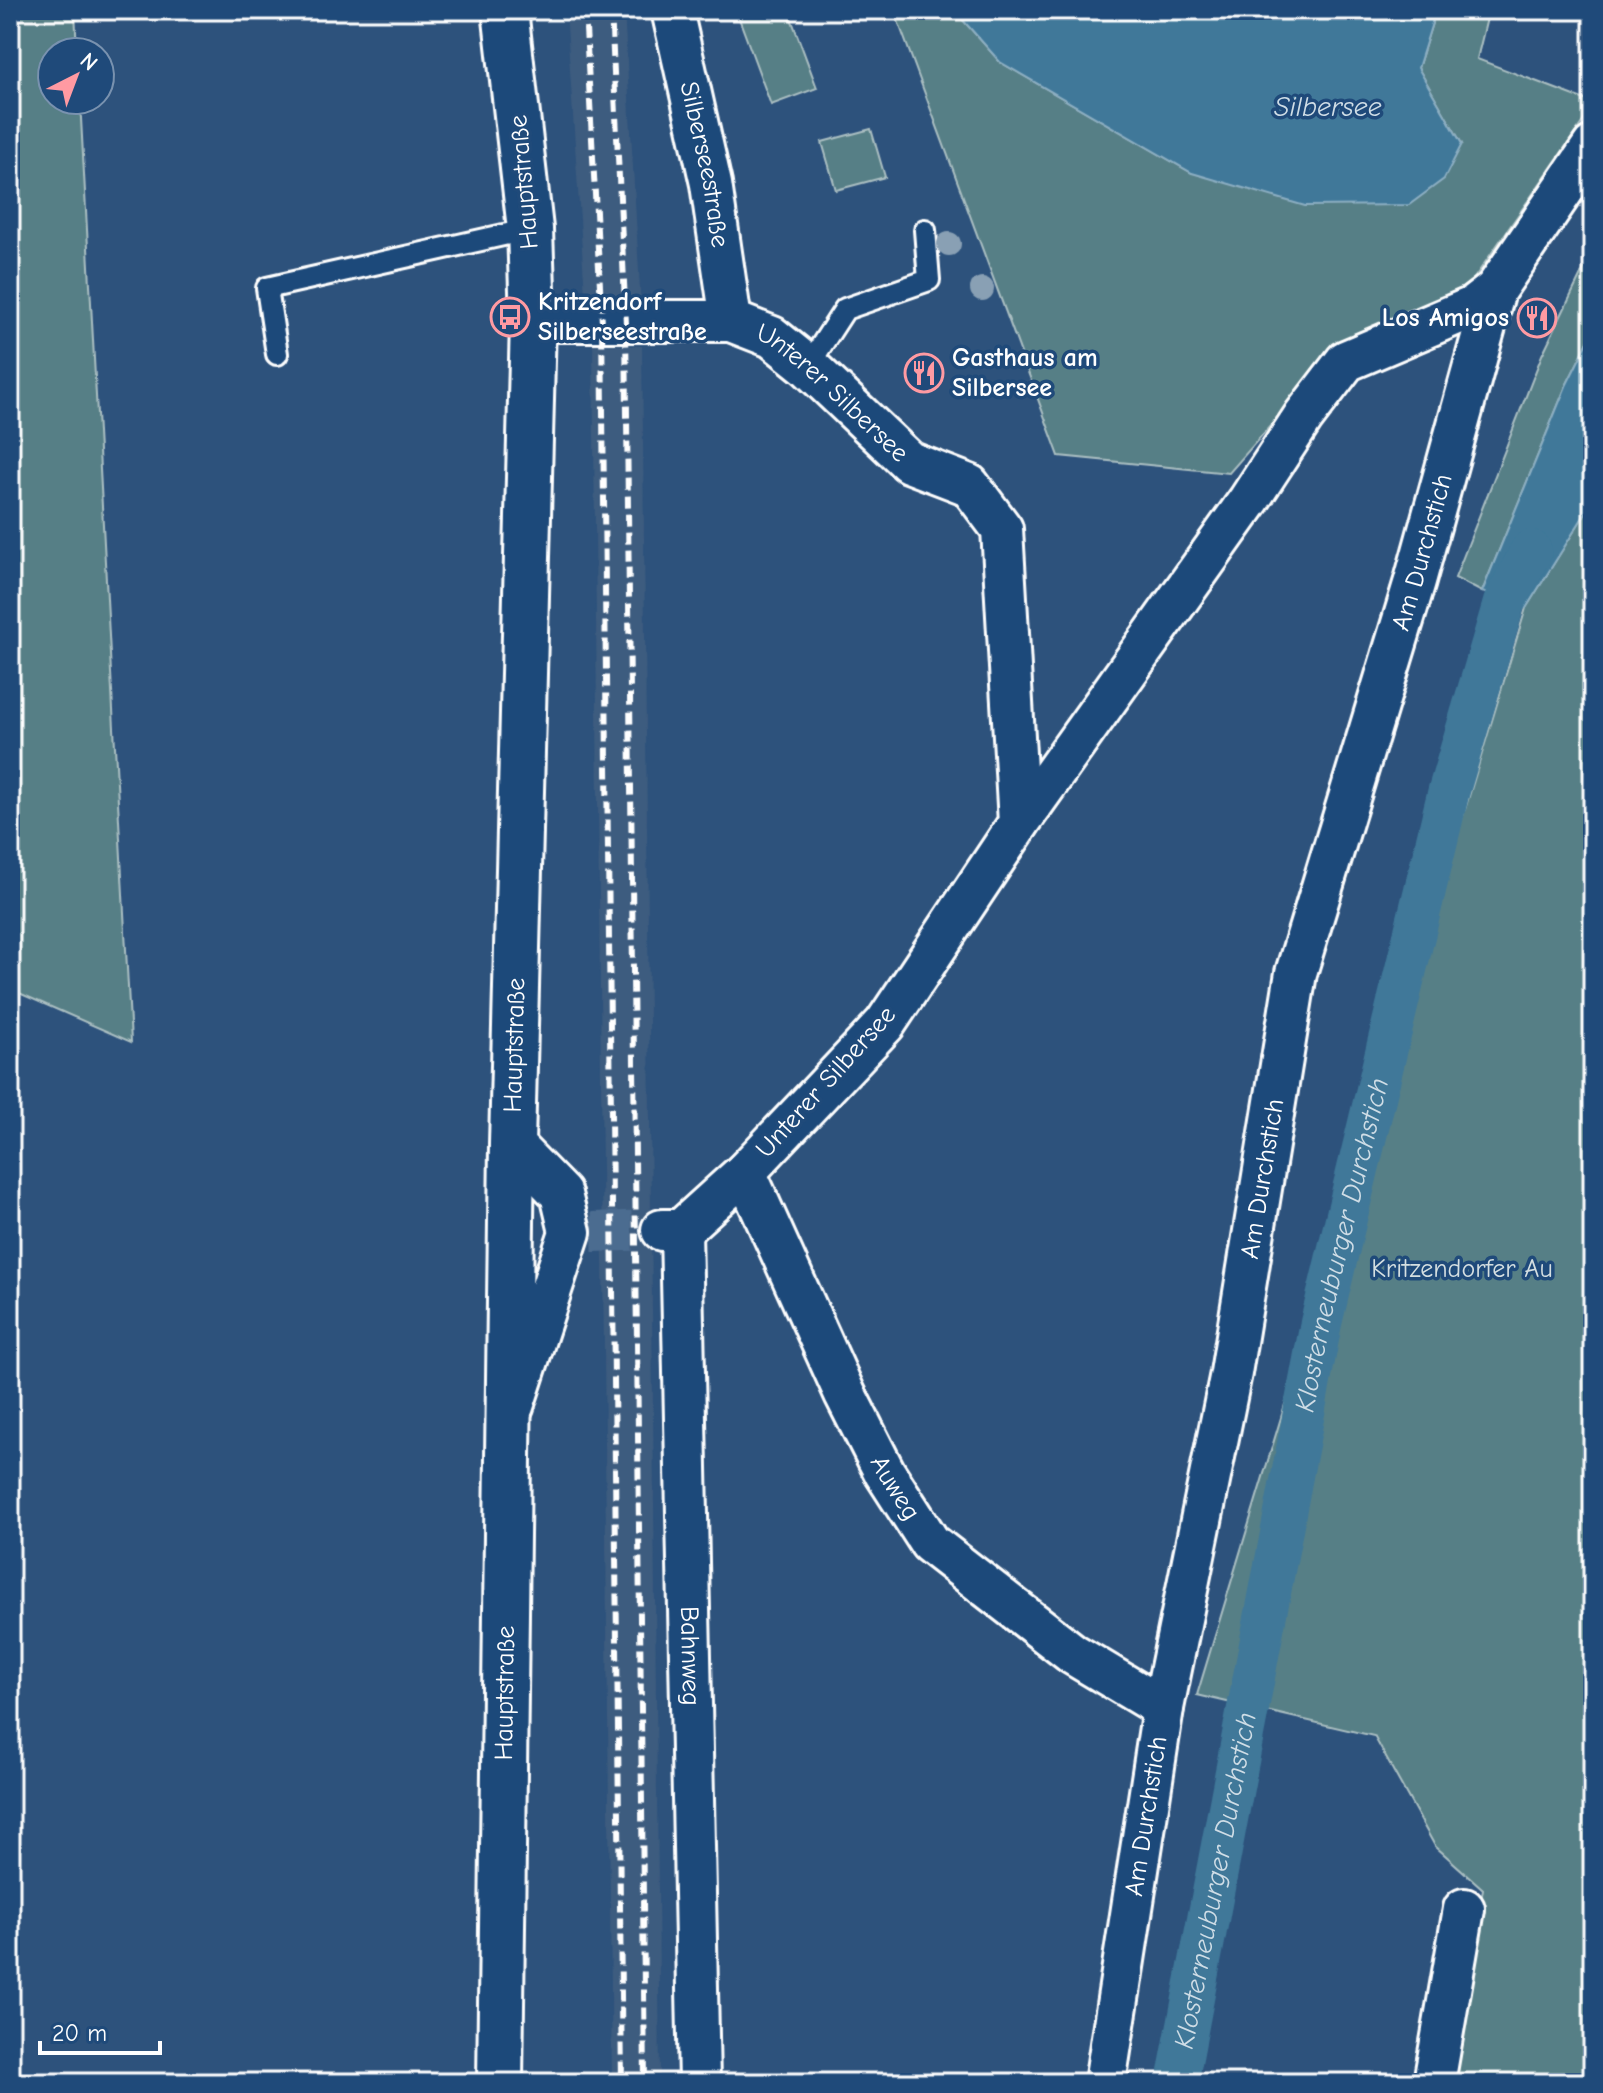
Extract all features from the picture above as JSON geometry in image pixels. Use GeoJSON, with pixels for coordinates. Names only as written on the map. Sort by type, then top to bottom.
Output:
{"type":"FeatureCollection","features":[{"type":"Feature","properties":{"kind":"main road","name":"Hauptstraße"},"geometry":{"type":"LineString","coordinates":[[500,2083],[512,1144],[533,321],[530,229],[505,10]]}},
{"type":"Feature","properties":{"kind":"street","name":"Silberseestraße"},"geometry":{"type":"LineString","coordinates":[[672,10],[711,184],[731,321]]}},
{"type":"Feature","properties":{"kind":"street"},"geometry":{"type":"LineString","coordinates":[[1495,290],[1593,146]]}},
{"type":"Feature","properties":{"kind":"street","name":"Unterer Silbersee"},"geometry":{"type":"LineString","coordinates":[[672,1230],[745,1172],[885,1024],[1019,823],[1346,361],[1473,307],[1495,290]]}},
{"type":"Feature","properties":{"kind":"street","name":"Am Durchstich"},"geometry":{"type":"LineString","coordinates":[[1105,2083],[1163,1708],[1231,1373],[1296,973],[1415,581],[1495,290]]}},
{"type":"Feature","properties":{"kind":"street","name":"Unterer Silbersee"},"geometry":{"type":"LineString","coordinates":[[533,321],[731,321],[772,337],[808,366],[909,462],[969,485],[1002,529],[1019,823]]}},
{"type":"Feature","properties":{"kind":"street"},"geometry":{"type":"LineString","coordinates":[[510,1413],[536,1343],[548,1290],[568,1246],[581,1232],[561,1194],[512,1144]]}},
{"type":"Feature","properties":{"kind":"street","name":"Auweg"},"geometry":{"type":"LineString","coordinates":[[745,1172],[845,1394],[885,1473],[930,1543],[1073,1654],[1163,1708]]}},
{"type":"Feature","properties":{"kind":"street","name":"Bahnweg"},"geometry":{"type":"LineString","coordinates":[[672,1230],[699,2083]]}},
{"type":"Feature","properties":{"kind":"street"},"geometry":{"type":"LineString","coordinates":[[1434,2083],[1464,1909]]}},
{"type":"Feature","properties":{"kind":"lane"},"geometry":{"type":"LineString","coordinates":[[277,354],[267,288],[530,229]]}},
{"type":"Feature","properties":{"kind":"lane"},"geometry":{"type":"LineString","coordinates":[[808,366],[845,309],[929,280],[925,230]]}},
{"type":"Feature","properties":{"kind":"shaded area"},"geometry":{"type":"Polygon","coordinates":[[[566,10],[624,10],[641,307],[586,309],[566,10]]]}},
{"type":"Feature","properties":{"kind":"shaded area"},"geometry":{"type":"Polygon","coordinates":[[[593,344],[642,346],[660,2083],[612,2083],[593,344]]]}},
{"type":"Feature","properties":{"kind":"green space"},"geometry":{"type":"Polygon","coordinates":[[[10,10],[75,10],[76,36],[36,36],[36,116],[81,116],[131,1042],[10,989],[10,10]]]}},
{"type":"Feature","properties":{"kind":"green space"},"geometry":{"type":"Polygon","coordinates":[[[736,10],[788,10],[817,88],[771,105],[736,10]]]}},
{"type":"Feature","properties":{"kind":"green space"},"geometry":{"type":"Polygon","coordinates":[[[894,10],[954,10],[1000,62],[1192,173],[1462,144],[1418,68],[1436,10],[1489,10],[1477,59],[1593,103],[1593,107],[1466,290],[1339,347],[1229,473],[1059,456],[894,10]]]}},
{"type":"Feature","properties":{"kind":"green space"},"geometry":{"type":"Polygon","coordinates":[[[871,129],[885,177],[836,190],[822,142],[871,129]]]}},
{"type":"Feature","properties":{"kind":"green space"},"geometry":{"type":"Polygon","coordinates":[[[1593,250],[1593,332],[1566,386],[1482,592],[1455,578],[1542,355],[1593,250]]]}},
{"type":"Feature","properties":{"kind":"green space","name":"Kritzendorfer Au"},"geometry":{"type":"Polygon","coordinates":[[[1593,501],[1593,2083],[1450,2083],[1483,1889],[1435,1846],[1374,1736],[1197,1695],[1526,608],[1593,501]]]}},
{"type":"Feature","properties":{"kind":"water","name":"Silbersee"},"geometry":{"type":"Polygon","coordinates":[[[954,10],[1436,10],[1418,68],[1462,144],[1444,179],[1409,205],[1305,206],[1192,173],[1000,62],[954,10]]]}},
{"type":"Feature","properties":{"kind":"water"},"geometry":{"type":"Polygon","coordinates":[[[1593,332],[1593,501],[1526,608],[1482,592],[1566,386],[1593,332]]]}},
{"type":"Feature","properties":{"kind":"waterway","name":"Klosterneuburger Durchstich"},"geometry":{"type":"LineString","coordinates":[[1177,2083],[1321,1323],[1449,790],[1504,603],[1531,551]]}},
{"type":"Feature","properties":{"kind":"tunnel"},"geometry":{"type":"LineString","coordinates":[[592,1232],[662,1230]]}},
{"type":"Feature","properties":{"kind":"railway"},"geometry":{"type":"LineString","coordinates":[[585,10],[602,323],[622,2083]]}},
{"type":"Feature","properties":{"kind":"railway"},"geometry":{"type":"LineString","coordinates":[[611,10],[626,324],[645,2083]]}},
{"type":"Feature","properties":{"kind":"place","name":"Kritzendorf Silberseestraße"},"geometry":{"type":"Point","coordinates":[510,317]}},
{"type":"Feature","properties":{"kind":"place","name":"Los Amigos"},"geometry":{"type":"Point","coordinates":[1537,318]}},
{"type":"Feature","properties":{"kind":"place","name":"Gasthaus am Silbersee"},"geometry":{"type":"Point","coordinates":[924,373]}}]}
